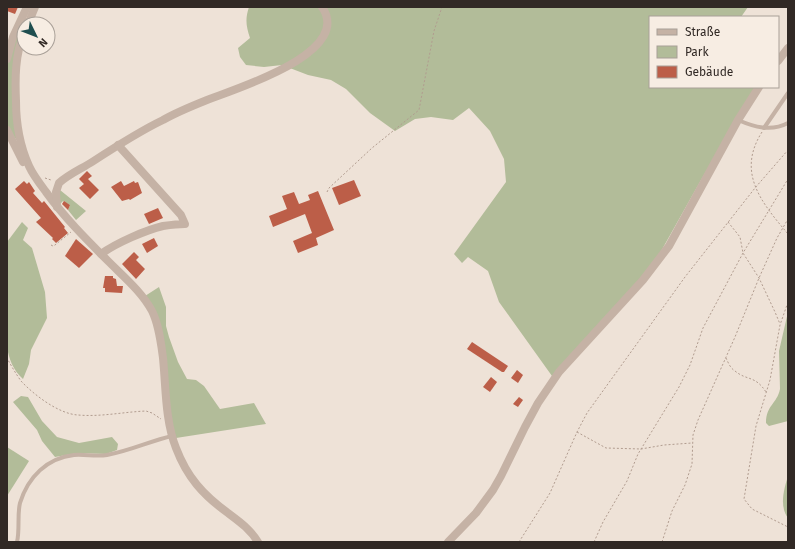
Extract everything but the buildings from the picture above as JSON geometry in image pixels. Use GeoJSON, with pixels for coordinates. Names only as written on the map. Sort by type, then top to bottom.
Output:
{"type":"FeatureCollection","features":[{"type":"Feature","properties":{"kind":"street"},"geometry":{"type":"LineString","coordinates":[[7,59],[13,37],[27,7]]}},
{"type":"Feature","properties":{"kind":"street"},"geometry":{"type":"LineString","coordinates":[[58,208],[57,188],[62,180],[118,145],[161,120],[182,110],[263,78],[286,67],[307,53],[325,36],[328,29],[326,13],[322,7]]}},
{"type":"Feature","properties":{"kind":"street"},"geometry":{"type":"LineString","coordinates":[[779,60],[788,48]]}},
{"type":"Feature","properties":{"kind":"street"},"geometry":{"type":"LineString","coordinates":[[18,56],[16,102],[21,141],[29,167]]}},
{"type":"Feature","properties":{"kind":"street"},"geometry":{"type":"LineString","coordinates":[[448,542],[476,513],[493,490],[538,404],[560,372],[643,280],[669,246],[738,120],[758,88]]}},
{"type":"Feature","properties":{"kind":"street"},"geometry":{"type":"LineString","coordinates":[[7,130],[24,163],[29,167],[58,208],[79,232],[139,293],[153,313],[161,344],[172,436],[184,467],[191,479],[212,501],[249,530],[258,542]]}},
{"type":"Feature","properties":{"kind":"street"},"geometry":{"type":"LineString","coordinates":[[102,254],[110,248],[150,230],[164,226],[185,224],[181,215],[118,145]]}},
{"type":"Feature","properties":{"kind":"lane"},"geometry":{"type":"LineString","coordinates":[[764,128],[788,93]]}},
{"type":"Feature","properties":{"kind":"lane"},"geometry":{"type":"LineString","coordinates":[[738,120],[751,126],[764,128],[776,127],[788,123]]}},
{"type":"Feature","properties":{"kind":"lane"},"geometry":{"type":"LineString","coordinates":[[17,542],[19,532],[20,503],[26,488],[34,476],[44,466],[53,460],[64,457],[112,454],[172,436]]}},
{"type":"Feature","properties":{"kind":"path"},"geometry":{"type":"LineString","coordinates":[[328,192],[329,188],[372,148],[418,110],[434,31],[442,7]]}},
{"type":"Feature","properties":{"kind":"path"},"geometry":{"type":"LineString","coordinates":[[764,128],[751,155],[750,171],[755,188],[768,210],[788,234]]}},
{"type":"Feature","properties":{"kind":"path"},"geometry":{"type":"LineString","coordinates":[[518,542],[550,493],[587,413],[685,277],[728,221],[788,150]]}},
{"type":"Feature","properties":{"kind":"path"},"geometry":{"type":"LineString","coordinates":[[45,178],[55,181],[62,180]]}},
{"type":"Feature","properties":{"kind":"path"},"geometry":{"type":"LineString","coordinates":[[594,542],[603,522],[627,481],[641,449],[679,388],[690,364],[703,328],[743,253],[788,179]]}},
{"type":"Feature","properties":{"kind":"path"},"geometry":{"type":"LineString","coordinates":[[662,542],[672,511],[685,485],[692,464],[693,435],[698,420],[759,278],[777,238],[788,219]]}},
{"type":"Feature","properties":{"kind":"path"},"geometry":{"type":"LineString","coordinates":[[728,221],[740,237],[743,253],[759,278],[780,325]]}},
{"type":"Feature","properties":{"kind":"path"},"geometry":{"type":"LineString","coordinates":[[51,245],[55,245],[69,233]]}},
{"type":"Feature","properties":{"kind":"path"},"geometry":{"type":"LineString","coordinates":[[788,302],[780,325],[766,393],[756,426],[744,499],[752,509],[788,527]]}},
{"type":"Feature","properties":{"kind":"path"},"geometry":{"type":"LineString","coordinates":[[7,357],[22,381],[39,396],[61,411],[77,415],[103,415],[146,411],[152,413],[170,425]]}},
{"type":"Feature","properties":{"kind":"path"},"geometry":{"type":"LineString","coordinates":[[726,357],[734,371],[761,385],[766,393]]}},
{"type":"Feature","properties":{"kind":"path"},"geometry":{"type":"LineString","coordinates":[[577,432],[606,448],[641,449],[664,445],[693,443]]}},
{"type":"Feature","properties":{"kind":"green space"},"geometry":{"type":"Polygon","coordinates":[[[249,7],[748,7],[742,16],[649,16],[649,88],[755,88],[660,253],[641,278],[552,376],[499,302],[488,271],[468,257],[462,263],[454,254],[506,182],[504,159],[490,131],[469,108],[453,120],[431,117],[415,119],[395,131],[370,113],[346,89],[331,80],[308,75],[282,65],[264,67],[246,65],[240,57],[238,48],[250,38],[246,22],[249,7]]]}},
{"type":"Feature","properties":{"kind":"green space"},"geometry":{"type":"Polygon","coordinates":[[[16,36],[16,56],[18,56],[18,142],[7,127],[7,64],[9,52],[16,36]]]}},
{"type":"Feature","properties":{"kind":"green space"},"geometry":{"type":"Polygon","coordinates":[[[60,190],[86,211],[76,220],[68,210],[70,205],[63,201],[60,204],[60,190]]]}},
{"type":"Feature","properties":{"kind":"green space"},"geometry":{"type":"Polygon","coordinates":[[[22,222],[28,228],[23,240],[32,248],[45,292],[47,318],[31,350],[29,364],[23,379],[12,364],[7,347],[7,242],[22,222]]]}},
{"type":"Feature","properties":{"kind":"green space"},"geometry":{"type":"Polygon","coordinates":[[[159,287],[166,307],[166,326],[169,337],[178,362],[187,379],[196,380],[204,386],[220,409],[254,403],[266,424],[176,438],[170,416],[163,345],[145,296],[159,287]]]}},
{"type":"Feature","properties":{"kind":"green space"},"geometry":{"type":"Polygon","coordinates":[[[788,312],[788,421],[769,426],[766,423],[766,417],[779,394],[780,389],[779,351],[788,312]]]}},
{"type":"Feature","properties":{"kind":"green space"},"geometry":{"type":"Polygon","coordinates":[[[21,396],[28,397],[42,421],[57,437],[79,443],[112,437],[118,444],[117,450],[106,454],[78,453],[55,457],[42,441],[37,430],[13,402],[21,396]]]}},
{"type":"Feature","properties":{"kind":"green space"},"geometry":{"type":"Polygon","coordinates":[[[7,447],[29,461],[7,496],[7,447]]]}},
{"type":"Feature","properties":{"kind":"green space"},"geometry":{"type":"Polygon","coordinates":[[[788,476],[788,518],[785,513],[783,497],[788,476]]]}}]}
